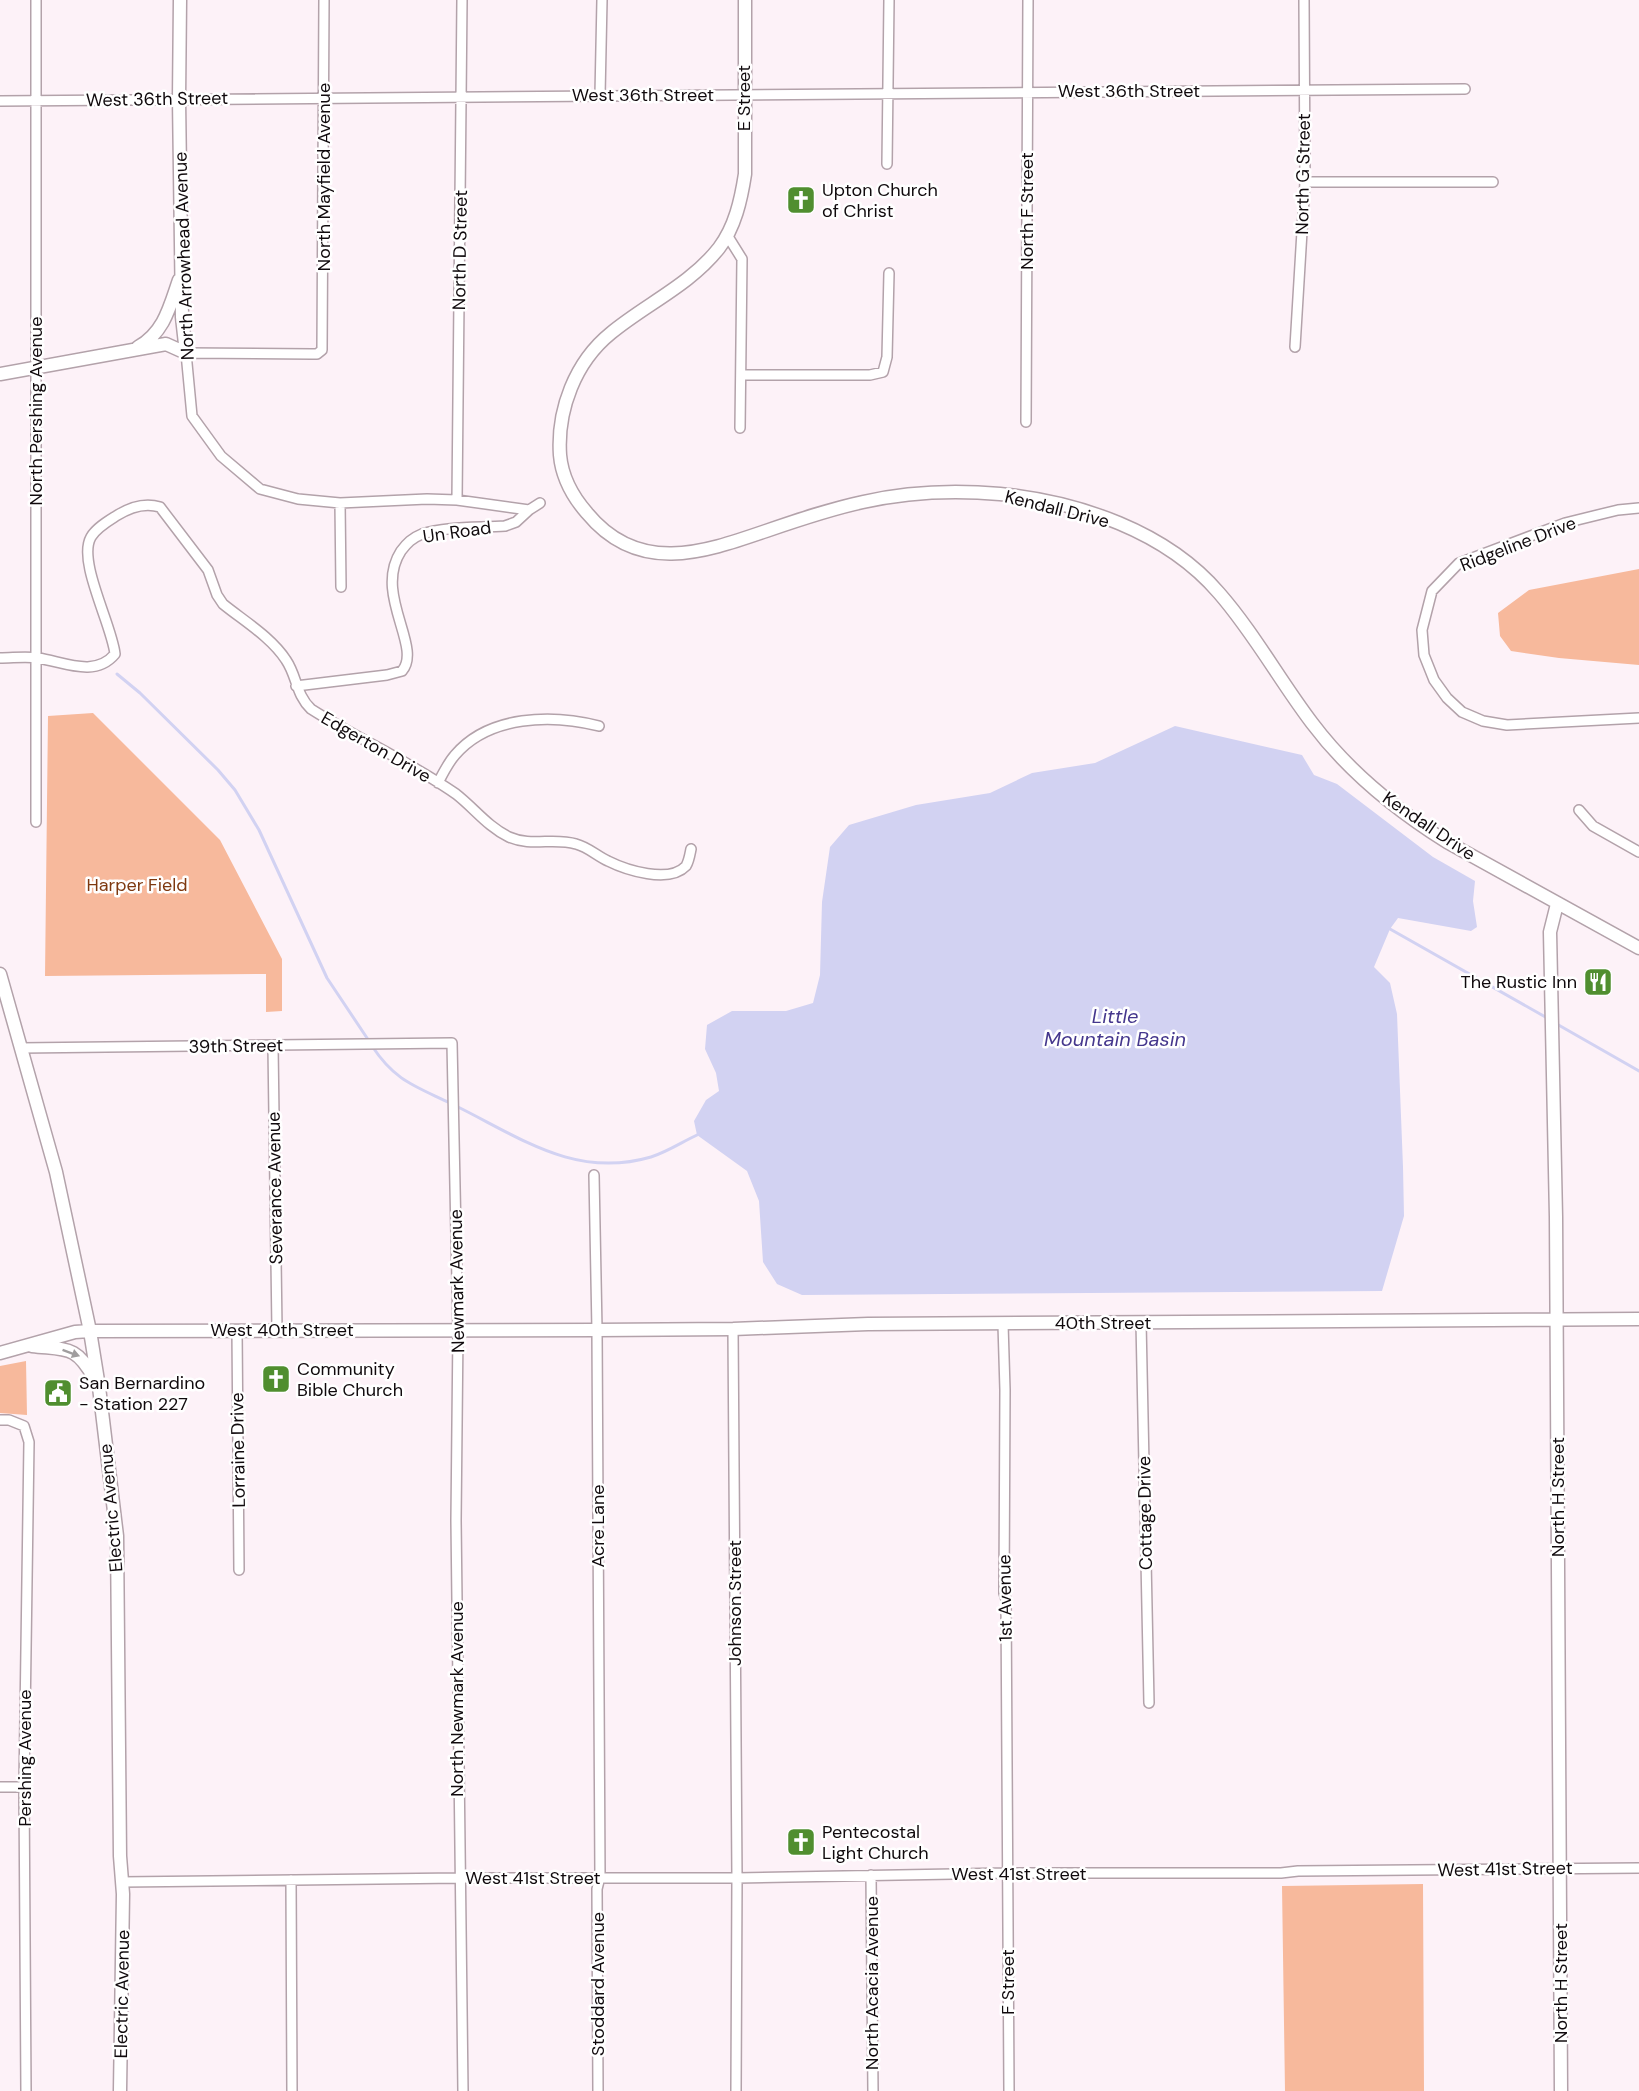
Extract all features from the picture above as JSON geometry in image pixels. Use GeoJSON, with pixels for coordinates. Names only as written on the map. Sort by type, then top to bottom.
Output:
{"type":"FeatureCollection","features":[{"type":"Feature","properties":{"kind":"main road","name":"North Arrowhead Avenue"},"geometry":{"type":"LineString","coordinates":[[180,0],[182,317],[186,352]]}},
{"type":"Feature","properties":{"kind":"main road","name":"E Street"},"geometry":{"type":"LineString","coordinates":[[742,195],[745,174],[745,0]]}},
{"type":"Feature","properties":{"kind":"main road","name":"Kendall Drive"},"geometry":{"type":"LineString","coordinates":[[742,195],[720,247],[681,284],[610,333],[578,372],[567,397],[560,443],[561,464],[566,479],[582,507],[610,537],[638,550],[664,554],[686,554],[711,549],[849,505],[894,496],[944,492],[1002,494],[1037,500],[1096,515],[1124,526],[1173,552],[1217,590],[1250,633],[1312,723],[1332,747],[1380,794],[1439,837],[1639,948]]}},
{"type":"Feature","properties":{"kind":"main road"},"geometry":{"type":"LineString","coordinates":[[135,349],[148,341],[159,329],[166,317],[182,271]]}},
{"type":"Feature","properties":{"kind":"main road"},"geometry":{"type":"LineString","coordinates":[[0,374],[166,344],[186,352]]}},
{"type":"Feature","properties":{"kind":"main road","name":"North H Street"},"geometry":{"type":"LineString","coordinates":[[1557,904],[1550,932],[1557,1320],[1561,2091]]}},
{"type":"Feature","properties":{"kind":"main road","name":"Electric Avenue"},"geometry":{"type":"LineString","coordinates":[[0,974],[56,1172],[90,1331],[117,1536],[120,1844],[123,1894],[120,2091]]}},
{"type":"Feature","properties":{"kind":"main road","name":"40th Street"},"geometry":{"type":"LineString","coordinates":[[566,1330],[733,1329],[868,1324],[1639,1319]]}},
{"type":"Feature","properties":{"kind":"main road","name":"West 40th Street"},"geometry":{"type":"LineString","coordinates":[[0,1353],[75,1332],[90,1331],[566,1330]]}},
{"type":"Feature","properties":{"kind":"main road"},"geometry":{"type":"LineString","coordinates":[[25,1346],[75,1353],[85,1361],[99,1387]]}},
{"type":"Feature","properties":{"kind":"street","name":"North Pershing Avenue"},"geometry":{"type":"LineString","coordinates":[[36,0],[36,822]]}},
{"type":"Feature","properties":{"kind":"street","name":"North Mayfield Avenue"},"geometry":{"type":"LineString","coordinates":[[186,352],[312,354],[320,352],[323,346],[324,0]]}},
{"type":"Feature","properties":{"kind":"street","name":"North D Street"},"geometry":{"type":"LineString","coordinates":[[457,500],[462,0]]}},
{"type":"Feature","properties":{"kind":"street"},"geometry":{"type":"LineString","coordinates":[[600,95],[602,0]]}},
{"type":"Feature","properties":{"kind":"street"},"geometry":{"type":"LineString","coordinates":[[887,164],[889,0]]}},
{"type":"Feature","properties":{"kind":"street","name":"North F Street"},"geometry":{"type":"LineString","coordinates":[[1026,422],[1028,0]]}},
{"type":"Feature","properties":{"kind":"street","name":"North G Street"},"geometry":{"type":"LineString","coordinates":[[1295,347],[1305,183],[1304,0]]}},
{"type":"Feature","properties":{"kind":"street","name":"West 36th Street"},"geometry":{"type":"LineString","coordinates":[[0,100],[1465,88]]}},
{"type":"Feature","properties":{"kind":"street"},"geometry":{"type":"LineString","coordinates":[[1305,183],[1493,182]]}},
{"type":"Feature","properties":{"kind":"street"},"geometry":{"type":"LineString","coordinates":[[727,235],[742,259],[740,428]]}},
{"type":"Feature","properties":{"kind":"street"},"geometry":{"type":"LineString","coordinates":[[741,375],[870,375],[883,372],[887,357],[889,273]]}},
{"type":"Feature","properties":{"kind":"street","name":"North Arrowhead Avenue"},"geometry":{"type":"LineString","coordinates":[[186,352],[192,416],[221,456],[260,489],[298,499],[340,503],[457,500],[529,510]]}},
{"type":"Feature","properties":{"kind":"street"},"geometry":{"type":"LineString","coordinates":[[340,503],[341,587]]}},
{"type":"Feature","properties":{"kind":"street"},"geometry":{"type":"LineString","coordinates":[[529,510],[540,503]]}},
{"type":"Feature","properties":{"kind":"street","name":"Edgerton Drive"},"geometry":{"type":"LineString","coordinates":[[0,658],[36,658],[84,667],[105,664],[115,654],[89,562],[90,539],[96,530],[116,516],[141,505],[152,504],[160,507],[208,570],[217,595],[223,604],[278,649],[293,672],[303,702],[311,709],[438,783],[469,805],[486,822],[509,837],[528,842],[575,843],[630,871],[655,874],[675,872],[687,865],[691,849]]}},
{"type":"Feature","properties":{"kind":"street","name":"Ridgeline Drive"},"geometry":{"type":"LineString","coordinates":[[1639,508],[1618,510],[1565,523],[1459,563],[1432,591],[1422,630],[1424,654],[1434,680],[1447,698],[1462,712],[1483,721],[1507,725],[1639,717]]}},
{"type":"Feature","properties":{"kind":"street","name":"Un Road"},"geometry":{"type":"LineString","coordinates":[[296,686],[387,675],[402,671],[407,663],[407,645],[391,585],[396,560],[408,541],[424,533],[505,526],[516,522],[529,510]]}},
{"type":"Feature","properties":{"kind":"street"},"geometry":{"type":"LineString","coordinates":[[438,783],[455,755],[464,746],[481,734],[500,727],[532,719],[578,721],[599,726]]}},
{"type":"Feature","properties":{"kind":"street"},"geometry":{"type":"LineString","coordinates":[[1579,810],[1593,826],[1639,852]]}},
{"type":"Feature","properties":{"kind":"street","name":"39th Street"},"geometry":{"type":"LineString","coordinates":[[21,1048],[452,1043]]}},
{"type":"Feature","properties":{"kind":"street","name":"Newmark Avenue"},"geometry":{"type":"LineString","coordinates":[[452,1043],[458,1330],[456,1520]]}},
{"type":"Feature","properties":{"kind":"street","name":"Severance Avenue"},"geometry":{"type":"LineString","coordinates":[[273,1046],[277,1330]]}},
{"type":"Feature","properties":{"kind":"street","name":"Acre Lane"},"geometry":{"type":"LineString","coordinates":[[594,1175],[600,1877]]}},
{"type":"Feature","properties":{"kind":"street","name":"Cottage Drive"},"geometry":{"type":"LineString","coordinates":[[1141,1322],[1149,1703]]}},
{"type":"Feature","properties":{"kind":"street","name":"1st Avenue"},"geometry":{"type":"LineString","coordinates":[[1003,1324],[1008,1873]]}},
{"type":"Feature","properties":{"kind":"street","name":"Johnson Street"},"geometry":{"type":"LineString","coordinates":[[733,1329],[737,1878],[736,2091]]}},
{"type":"Feature","properties":{"kind":"street","name":"Lorraine Drive"},"geometry":{"type":"LineString","coordinates":[[237,1330],[239,1570]]}},
{"type":"Feature","properties":{"kind":"street","name":"Pershing Avenue"},"geometry":{"type":"LineString","coordinates":[[0,1420],[9,1420],[24,1426],[29,1442],[24,1787],[26,2091]]}},
{"type":"Feature","properties":{"kind":"street","name":"North Newmark Avenue"},"geometry":{"type":"LineString","coordinates":[[456,1520],[459,1878]]}},
{"type":"Feature","properties":{"kind":"street"},"geometry":{"type":"LineString","coordinates":[[0,1787],[24,1787]]}},
{"type":"Feature","properties":{"kind":"street","name":"West 41st Street"},"geometry":{"type":"LineString","coordinates":[[122,1882],[1639,1868]]}},
{"type":"Feature","properties":{"kind":"street","name":"F Street"},"geometry":{"type":"LineString","coordinates":[[1008,1873],[1009,2091]]}},
{"type":"Feature","properties":{"kind":"street","name":"North Acacia Avenue"},"geometry":{"type":"LineString","coordinates":[[871,1875],[873,2091]]}},
{"type":"Feature","properties":{"kind":"street","name":"Stoddard Avenue"},"geometry":{"type":"LineString","coordinates":[[598,2091],[597,1889],[600,1877]]}},
{"type":"Feature","properties":{"kind":"street"},"geometry":{"type":"LineString","coordinates":[[459,1878],[463,2091]]}},
{"type":"Feature","properties":{"kind":"street"},"geometry":{"type":"LineString","coordinates":[[291,1880],[292,2091]]}},
{"type":"Feature","properties":{"kind":"green space"},"geometry":{"type":"Polygon","coordinates":[[[1639,569],[1639,665],[1511,651],[1500,636],[1498,613],[1529,590],[1639,569]]]}},
{"type":"Feature","properties":{"kind":"green space","name":"Harper Field"},"geometry":{"type":"Polygon","coordinates":[[[93,713],[220,840],[282,959],[282,1011],[266,1012],[266,974],[45,976],[48,716],[93,713]]]}},
{"type":"Feature","properties":{"kind":"green space"},"geometry":{"type":"Polygon","coordinates":[[[26,1361],[27,1415],[0,1413],[0,1366],[26,1361]]]}},
{"type":"Feature","properties":{"kind":"green space"},"geometry":{"type":"Polygon","coordinates":[[[1423,1884],[1424,2091],[1285,2091],[1282,1886],[1423,1884]]]}},
{"type":"Feature","properties":{"kind":"water","name":"Little Mountain Basin"},"geometry":{"type":"Polygon","coordinates":[[[1175,726],[1302,755],[1314,775],[1337,784],[1433,857],[1475,881],[1473,901],[1477,927],[1471,931],[1398,918],[1390,929],[1374,967],[1390,983],[1397,1014],[1403,1167],[1404,1216],[1382,1291],[802,1295],[777,1284],[763,1262],[759,1201],[747,1171],[697,1135],[694,1121],[706,1100],[719,1091],[716,1073],[705,1049],[707,1025],[732,1011],[786,1011],[813,1003],[820,975],[822,902],[830,847],[849,825],[916,805],[990,793],[1032,773],[1095,763],[1175,726]]]}},
{"type":"Feature","properties":{"kind":"waterway"},"geometry":{"type":"LineString","coordinates":[[117,674],[140,693],[218,770],[235,790],[259,830],[327,978],[369,1041]]}},
{"type":"Feature","properties":{"kind":"waterway"},"geometry":{"type":"LineString","coordinates":[[1390,929],[1549,1019]]}},
{"type":"Feature","properties":{"kind":"waterway"},"geometry":{"type":"LineString","coordinates":[[1555,1023],[1639,1071]]}},
{"type":"Feature","properties":{"kind":"waterway"},"geometry":{"type":"LineString","coordinates":[[372,1046],[389,1067],[406,1081],[450,1103]]}},
{"type":"Feature","properties":{"kind":"waterway"},"geometry":{"type":"LineString","coordinates":[[456,1106],[549,1152],[598,1163],[623,1162],[651,1157],[697,1135]]}},
{"type":"Feature","properties":{"kind":"place","name":"Upton Church of Christ"},"geometry":{"type":"Point","coordinates":[801,200]}},
{"type":"Feature","properties":{"kind":"place","name":"The Rustic Inn"},"geometry":{"type":"Point","coordinates":[1598,982]}},
{"type":"Feature","properties":{"kind":"place","name":"Community Bible Church"},"geometry":{"type":"Point","coordinates":[276,1379]}},
{"type":"Feature","properties":{"kind":"place","name":"San Bernardino - Station 227"},"geometry":{"type":"Point","coordinates":[58,1393]}},
{"type":"Feature","properties":{"kind":"place","name":"Pentecostal Light Church"},"geometry":{"type":"Point","coordinates":[801,1842]}}]}
